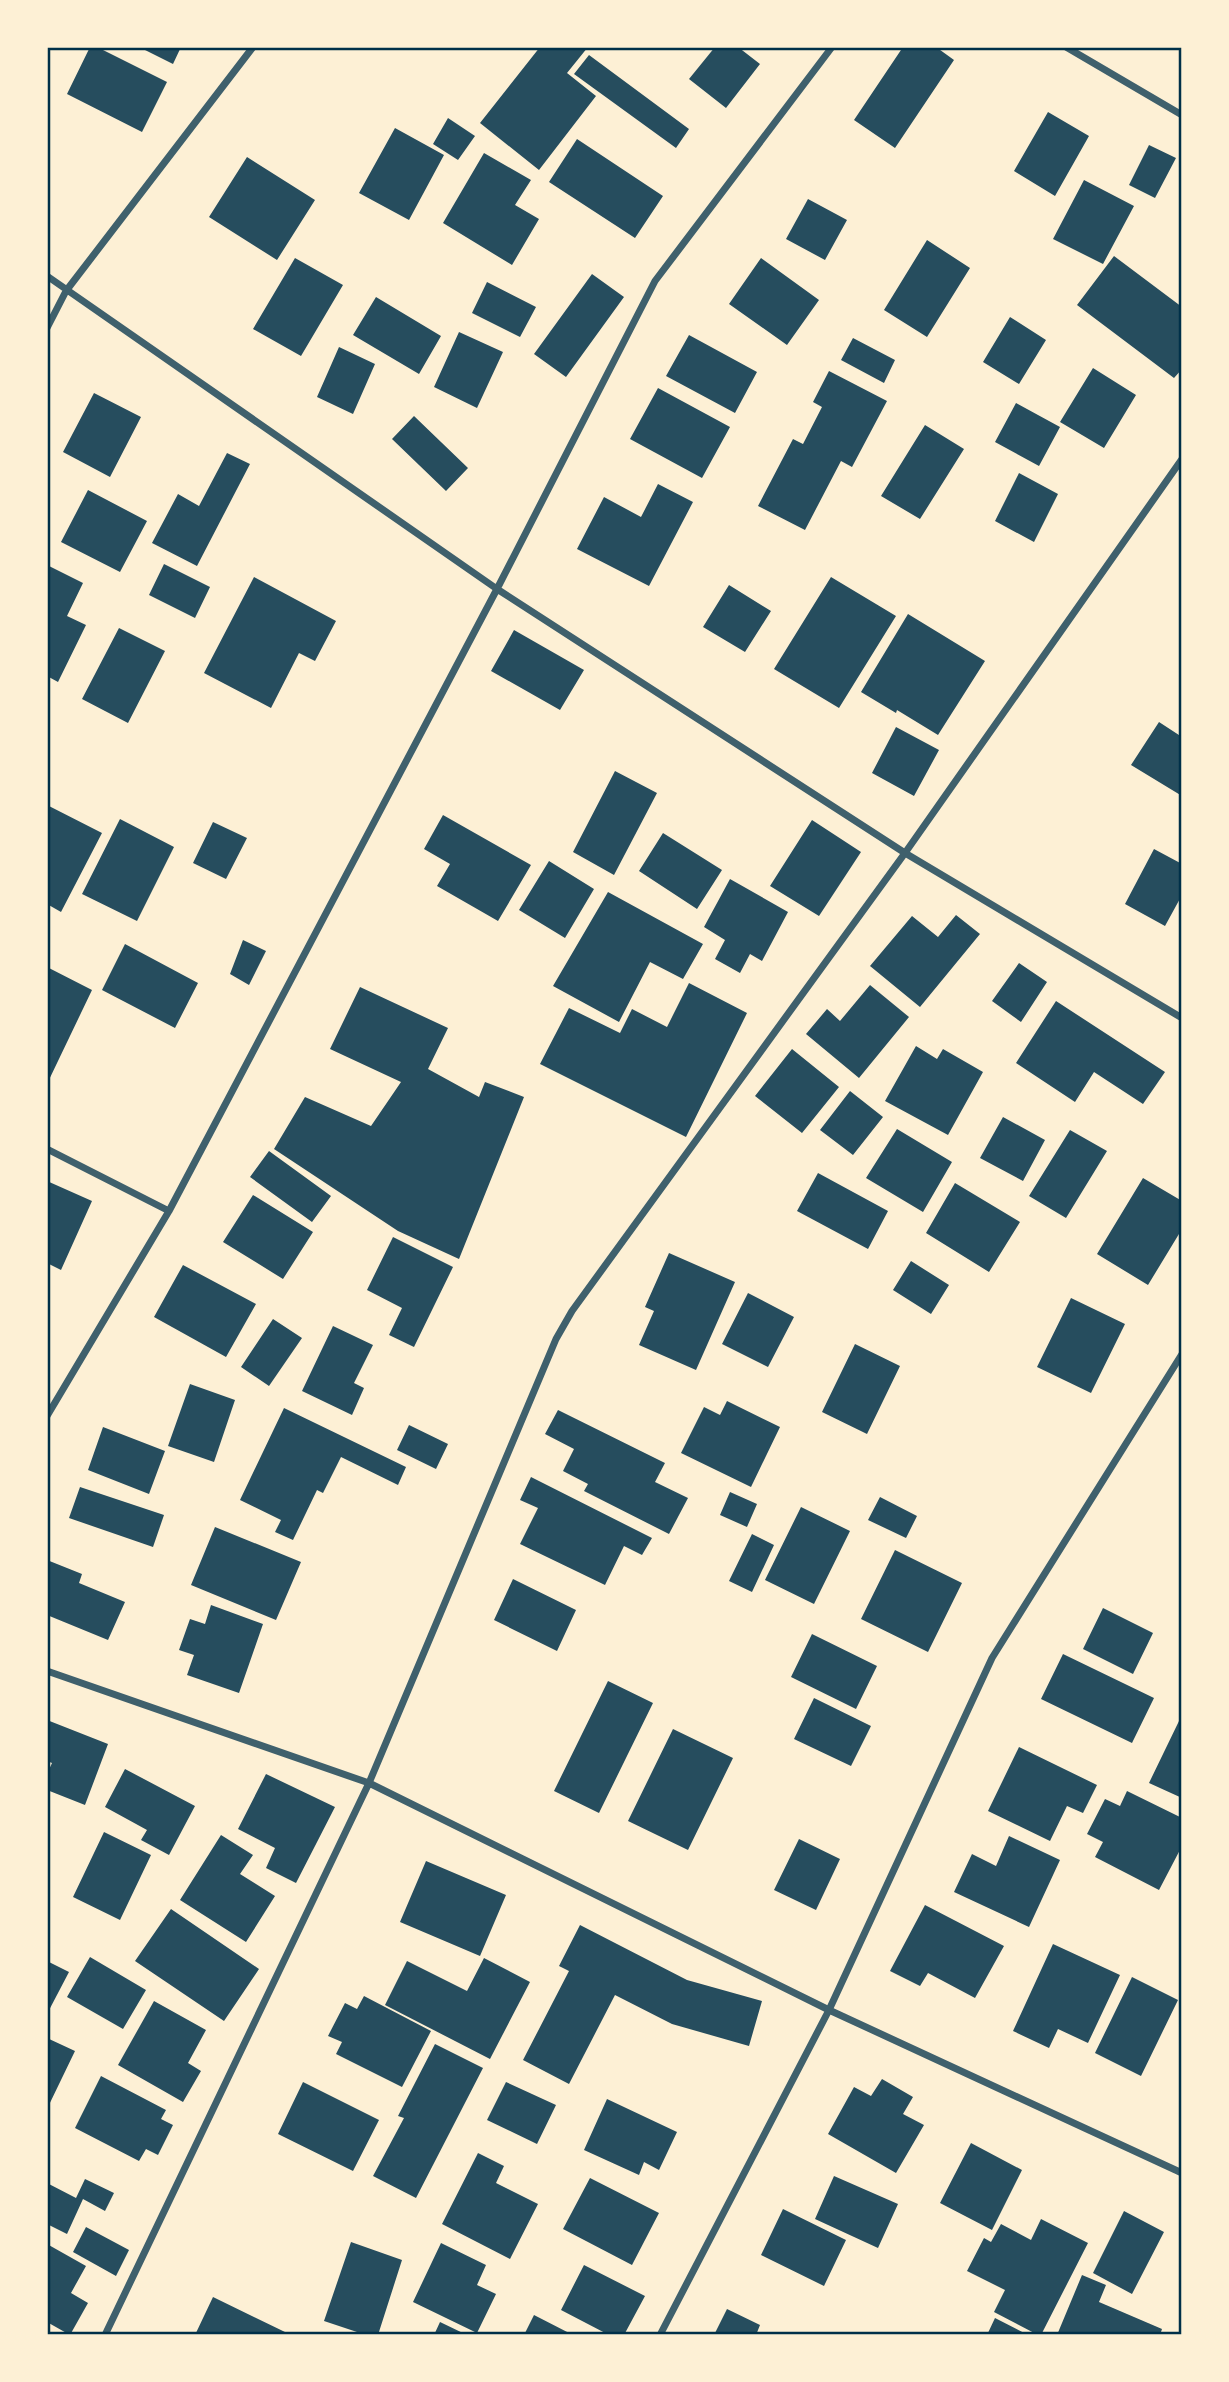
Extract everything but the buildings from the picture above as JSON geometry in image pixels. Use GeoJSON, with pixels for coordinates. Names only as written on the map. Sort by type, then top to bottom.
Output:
{"type":"FeatureCollection","features":[{"type":"Feature","properties":{"kind":"street"},"geometry":{"type":"LineString","coordinates":[[47,328],[66,291],[253,47]]}},
{"type":"Feature","properties":{"kind":"street"},"geometry":{"type":"LineString","coordinates":[[47,1416],[169,1211],[655,281],[832,47]]}},
{"type":"Feature","properties":{"kind":"street"},"geometry":{"type":"LineString","coordinates":[[1066,47],[1182,115]]}},
{"type":"Feature","properties":{"kind":"street"},"geometry":{"type":"LineString","coordinates":[[47,276],[496,589],[905,853],[1182,1018]]}},
{"type":"Feature","properties":{"kind":"street"},"geometry":{"type":"LineString","coordinates":[[105,2335],[369,1783],[556,1339],[572,1311],[905,853],[1182,459]]}},
{"type":"Feature","properties":{"kind":"street"},"geometry":{"type":"LineString","coordinates":[[47,1149],[169,1211]]}},
{"type":"Feature","properties":{"kind":"street"},"geometry":{"type":"LineString","coordinates":[[660,2335],[829,2010],[992,1658],[1182,1354]]}},
{"type":"Feature","properties":{"kind":"street"},"geometry":{"type":"LineString","coordinates":[[47,1671],[369,1783],[829,2010],[1182,2173]]}}]}
